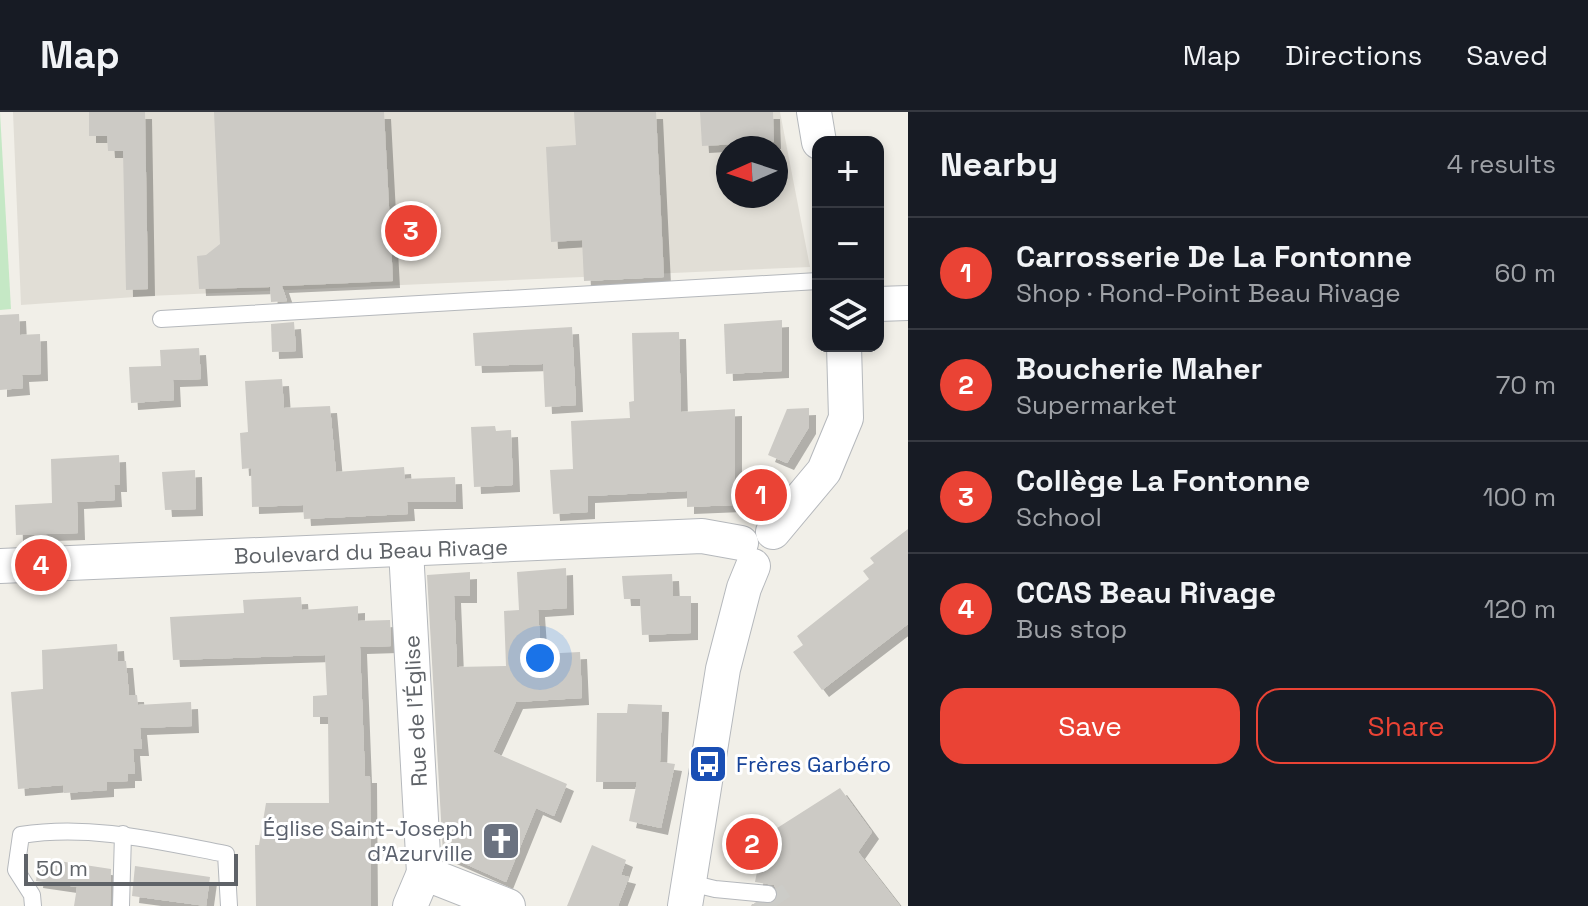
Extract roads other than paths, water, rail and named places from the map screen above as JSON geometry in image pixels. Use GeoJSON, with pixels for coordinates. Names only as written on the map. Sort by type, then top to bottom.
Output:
{"type":"FeatureCollection","features":[{"type":"Feature","properties":{"kind":"street"},"geometry":{"type":"LineString","coordinates":[[814,112],[818,136]]}},
{"type":"Feature","properties":{"kind":"street"},"geometry":{"type":"LineString","coordinates":[[884,304],[908,303]]}},
{"type":"Feature","properties":{"kind":"street"},"geometry":{"type":"LineString","coordinates":[[747,554],[765,567],[776,560],[780,548],[773,532],[824,471],[846,418],[844,352]]}},
{"type":"Feature","properties":{"kind":"street","name":"Boulevard du Beau Rivage"},"geometry":{"type":"LineString","coordinates":[[0,566],[702,536],[747,554]]}},
{"type":"Feature","properties":{"kind":"street","name":"Rue de l'Église"},"geometry":{"type":"LineString","coordinates":[[406,550],[424,873]]}},
{"type":"Feature","properties":{"kind":"street"},"geometry":{"type":"LineString","coordinates":[[688,894],[723,669],[744,588],[747,554]]}},
{"type":"Feature","properties":{"kind":"street"},"geometry":{"type":"LineString","coordinates":[[410,906],[424,873],[508,906]]}},
{"type":"Feature","properties":{"kind":"lane"},"geometry":{"type":"LineString","coordinates":[[161,319],[812,281]]}},
{"type":"Feature","properties":{"kind":"lane"},"geometry":{"type":"LineString","coordinates":[[33,906],[32,895],[16,870],[21,835],[52,830],[123,834],[226,854],[229,906]]}},
{"type":"Feature","properties":{"kind":"lane"},"geometry":{"type":"LineString","coordinates":[[121,906],[123,834]]}},
{"type":"Feature","properties":{"kind":"lane"},"geometry":{"type":"LineString","coordinates":[[688,894],[715,889],[768,894]]}},
{"type":"Feature","properties":{"kind":"tunnel"},"geometry":{"type":"LineString","coordinates":[[768,894],[776,906]]}},
{"type":"Feature","properties":{"kind":"place","name":"Collège La Fontonne"},"geometry":{"type":"Point","coordinates":[411,231]}},
{"type":"Feature","properties":{"kind":"place","name":"Carrosserie De La Fontonne"},"geometry":{"type":"Point","coordinates":[761,495]}},
{"type":"Feature","properties":{"kind":"place","name":"CCAS Beau Rivage"},"geometry":{"type":"Point","coordinates":[41,565]}},
{"type":"Feature","properties":{"kind":"place","name":"Frères Garbéro"},"geometry":{"type":"Point","coordinates":[708,764]}},
{"type":"Feature","properties":{"kind":"place","name":"Église Saint-Joseph d'Azurville"},"geometry":{"type":"Point","coordinates":[501,841]}},
{"type":"Feature","properties":{"kind":"place","name":"Boucherie Maher"},"geometry":{"type":"Point","coordinates":[752,844]}}]}
